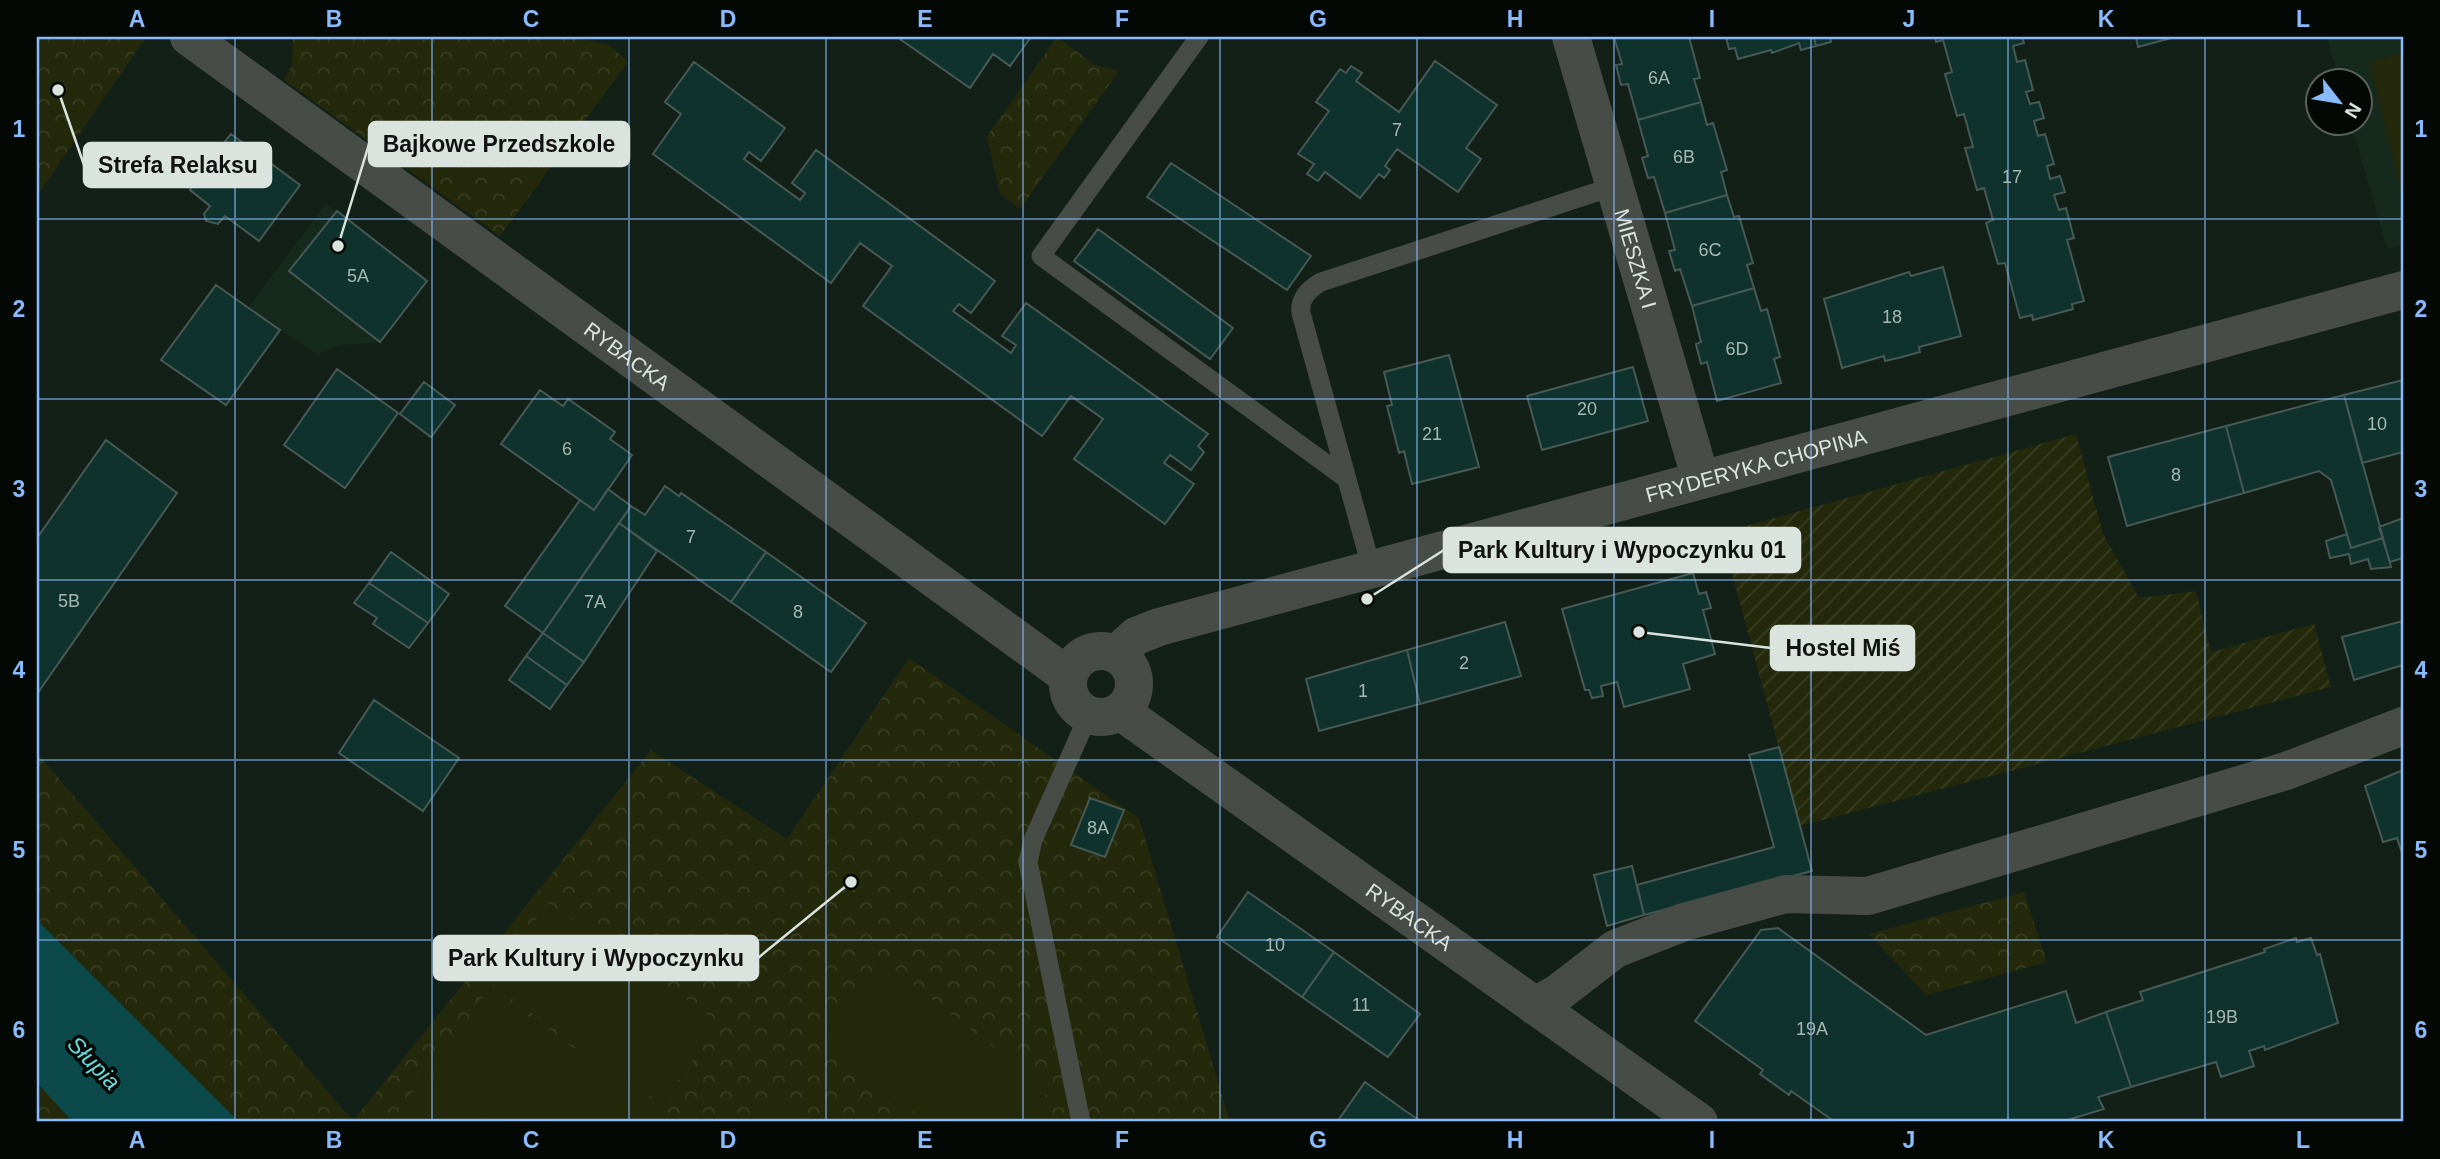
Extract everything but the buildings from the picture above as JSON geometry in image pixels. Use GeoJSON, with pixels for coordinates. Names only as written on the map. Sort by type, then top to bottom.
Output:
{"type":"FeatureCollection","features":[{"type":"Feature","properties":{"kind":"street","name":"RYBACKA"},"geometry":{"type":"LineString","coordinates":[[189,37],[1068,676]]}},
{"type":"Feature","properties":{"kind":"street","name":"MIESZKA I"},"geometry":{"type":"LineString","coordinates":[[1571,37],[1701,480]]}},
{"type":"Feature","properties":{"kind":"street","name":"FRYDERYKA CHOPINA"},"geometry":{"type":"LineString","coordinates":[[1115,654],[1136,636],[1159,627],[2403,290]]}},
{"type":"Feature","properties":{"kind":"street"},"geometry":{"type":"LineString","coordinates":[[1098,650],[1115,654],[1128,664],[1135,686],[1131,698],[1104,713],[1076,706],[1070,697],[1068,676],[1079,658],[1098,650]]}},
{"type":"Feature","properties":{"kind":"street","name":"RYBACKA"},"geometry":{"type":"LineString","coordinates":[[1104,713],[1535,1006],[1699,1122]]}},
{"type":"Feature","properties":{"kind":"street"},"geometry":{"type":"LineString","coordinates":[[1535,1006],[1558,993],[1615,949],[1684,922],[1786,894],[1868,896],[2286,771],[2403,726]]}},
{"type":"Feature","properties":{"kind":"lane"},"geometry":{"type":"LineString","coordinates":[[1199,37],[1041,256],[1347,479]]}},
{"type":"Feature","properties":{"kind":"lane"},"geometry":{"type":"LineString","coordinates":[[1372,570],[1300,305],[1312,287],[1615,186]]}},
{"type":"Feature","properties":{"kind":"lane"},"geometry":{"type":"LineString","coordinates":[[1081,1122],[1028,862],[1033,840],[1104,713]]}},
{"type":"Feature","properties":{"kind":"shaded area"},"geometry":{"type":"Polygon","coordinates":[[[2327,37],[2403,37],[2403,245],[2387,249],[2355,136],[2374,136],[2374,66],[2335,66],[2327,37]]]}},
{"type":"Feature","properties":{"kind":"shaded area"},"geometry":{"type":"Polygon","coordinates":[[[326,204],[427,281],[380,342],[341,345],[317,354],[248,308],[326,204]]]}},
{"type":"Feature","properties":{"kind":"green space"},"geometry":{"type":"Polygon","coordinates":[[[37,37],[141,37],[144,40],[37,196],[37,37]]]}},
{"type":"Feature","properties":{"kind":"green space"},"geometry":{"type":"Polygon","coordinates":[[[293,37],[571,37],[610,45],[628,62],[500,236],[284,80],[292,65],[293,37]]]}},
{"type":"Feature","properties":{"kind":"green space"},"geometry":{"type":"Polygon","coordinates":[[[1057,37],[1095,65],[1119,71],[1020,209],[1000,194],[987,136],[1057,37]]]}},
{"type":"Feature","properties":{"kind":"green space"},"geometry":{"type":"Polygon","coordinates":[[[2403,53],[2403,198],[2374,82],[2374,66],[2370,66],[2369,62],[2403,53]]]}},
{"type":"Feature","properties":{"kind":"green space"},"geometry":{"type":"Polygon","coordinates":[[[2076,434],[2103,534],[2139,598],[2196,591],[2211,652],[2314,624],[2331,687],[1800,826],[1721,533],[2076,434]]]}},
{"type":"Feature","properties":{"kind":"green space"},"geometry":{"type":"Polygon","coordinates":[[[909,658],[1139,818],[1230,1122],[239,1122],[37,920],[37,753],[353,1121],[651,750],[787,839],[909,658]]]}},
{"type":"Feature","properties":{"kind":"green space"},"geometry":{"type":"Polygon","coordinates":[[[2024,892],[2047,962],[1926,995],[1869,934],[2024,892]]]}},
{"type":"Feature","properties":{"kind":"green space"},"geometry":{"type":"Polygon","coordinates":[[[548,903],[719,1022],[662,1104],[491,984],[548,903]]]}},
{"type":"Feature","properties":{"kind":"green space"},"geometry":{"type":"Polygon","coordinates":[[[882,960],[1049,1091],[1023,1122],[927,1122],[822,1037],[882,960]]]}},
{"type":"Feature","properties":{"kind":"green space"},"geometry":{"type":"Polygon","coordinates":[[[489,989],[661,1109],[651,1122],[506,1122],[432,1070],[489,989]]]}},
{"type":"Feature","properties":{"kind":"green space"},"geometry":{"type":"Polygon","coordinates":[[[426,1073],[496,1122],[391,1122],[426,1073]]]}},
{"type":"Feature","properties":{"kind":"green space"},"geometry":{"type":"Polygon","coordinates":[[[37,1083],[73,1122],[37,1122],[37,1083]]]}},
{"type":"Feature","properties":{"kind":"green space"},"geometry":{"type":"Polygon","coordinates":[[[773,1096],[807,1122],[752,1122],[773,1096]]]}},
{"type":"Feature","properties":{"kind":"water","name":"Słupia"},"geometry":{"type":"Polygon","coordinates":[[[37,920],[239,1122],[73,1122],[37,1083],[37,920]]]}},
{"type":"Feature","properties":{"kind":"place","name":"Strefa Relaksu"},"geometry":{"type":"Point","coordinates":[58,90]}},
{"type":"Feature","properties":{"kind":"place","name":"Bajkowe Przedszkole"},"geometry":{"type":"Point","coordinates":[338,246]}},
{"type":"Feature","properties":{"kind":"place","name":"Park Kultury i Wypoczynku 01"},"geometry":{"type":"Point","coordinates":[1367,599]}},
{"type":"Feature","properties":{"kind":"place","name":"Hostel Miś"},"geometry":{"type":"Point","coordinates":[1639,632]}},
{"type":"Feature","properties":{"kind":"place","name":"Park Kultury i Wypoczynku"},"geometry":{"type":"Point","coordinates":[851,882]}}]}
